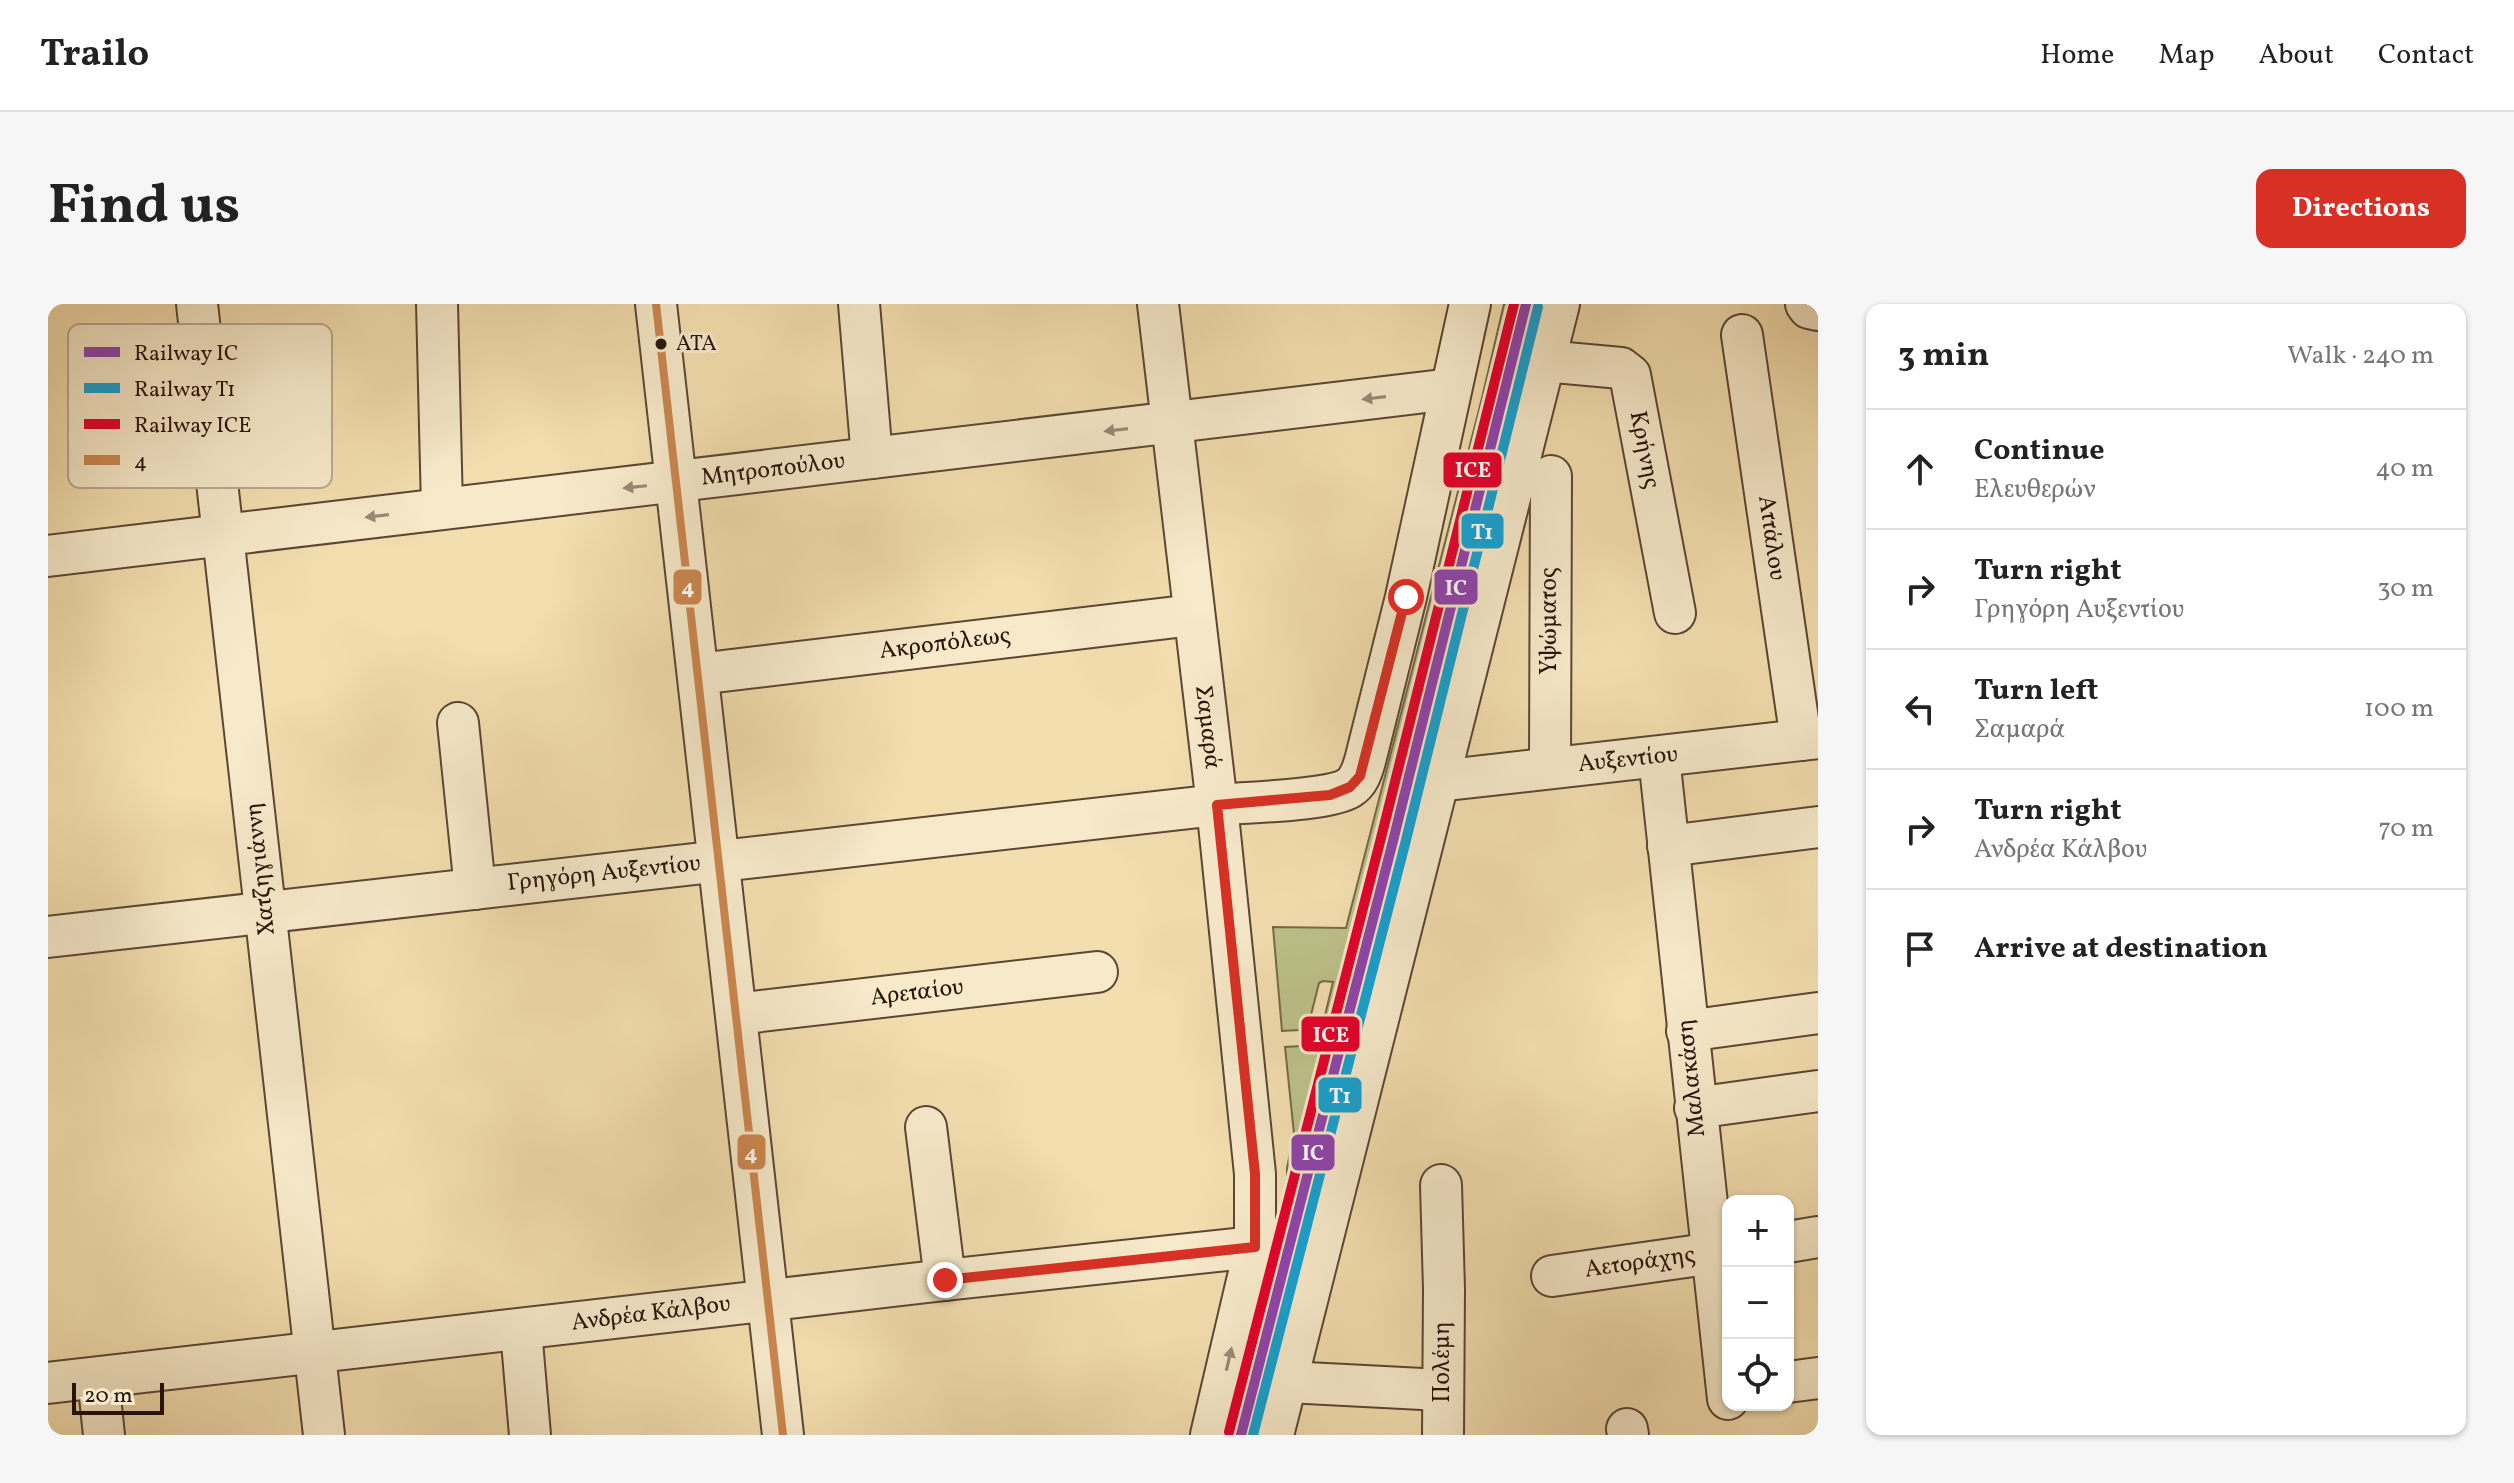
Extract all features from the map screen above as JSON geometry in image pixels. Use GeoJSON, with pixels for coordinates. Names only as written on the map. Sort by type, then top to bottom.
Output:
{"type":"FeatureCollection","features":[{"type":"Feature","properties":{"kind":"street","name":"Χατζηγιάννη"},"geometry":{"type":"LineString","coordinates":[[197,304],[199,324]]}},
{"type":"Feature","properties":{"kind":"street"},"geometry":{"type":"LineString","coordinates":[[437,304],[442,508]]}},
{"type":"Feature","properties":{"kind":"street"},"geometry":{"type":"LineString","coordinates":[[656,304],[783,1435]]}},
{"type":"Feature","properties":{"kind":"street"},"geometry":{"type":"LineString","coordinates":[[859,304],[872,458]]}},
{"type":"Feature","properties":{"kind":"street","name":"Σαμαρά"},"geometry":{"type":"LineString","coordinates":[[1158,304],[1217,805],[1255,1174],[1255,1247],[1211,1435]]}},
{"type":"Feature","properties":{"kind":"street"},"geometry":{"type":"LineString","coordinates":[[1451,389],[1470,304]]}},
{"type":"Feature","properties":{"kind":"street"},"geometry":{"type":"LineString","coordinates":[[1273,1435],[1559,304]]}},
{"type":"Feature","properties":{"kind":"street"},"geometry":{"type":"LineString","coordinates":[[1806,304],[1818,310]]}},
{"type":"Feature","properties":{"kind":"street","name":"Αττάλου"},"geometry":{"type":"LineString","coordinates":[[1742,335],[1810,739]]}},
{"type":"Feature","properties":{"kind":"street","name":"Κρήνης"},"geometry":{"type":"LineString","coordinates":[[1544,361],[1621,368],[1630,375],[1675,613]]}},
{"type":"Feature","properties":{"kind":"street","name":"Μητροπούλου"},"geometry":{"type":"LineString","coordinates":[[48,556],[1451,389]]}},
{"type":"Feature","properties":{"kind":"street","name":"Γρηγόρη Αυξεντίου"},"geometry":{"type":"LineString","coordinates":[[48,937],[1217,805],[1330,795],[1350,787],[1360,776],[1365,761],[1406,597],[1451,389]]}},
{"type":"Feature","properties":{"kind":"street","name":"Υψώματος"},"geometry":{"type":"LineString","coordinates":[[1550,767],[1551,476]]}},
{"type":"Feature","properties":{"kind":"street","name":"Χατζηγιάννη"},"geometry":{"type":"LineString","coordinates":[[217,488],[324,1435]]}},
{"type":"Feature","properties":{"kind":"street","name":"Ακροπόλεως"},"geometry":{"type":"LineString","coordinates":[[698,674],[1193,615]]}},
{"type":"Feature","properties":{"kind":"street"},"geometry":{"type":"LineString","coordinates":[[458,723],[475,889]]}},
{"type":"Feature","properties":{"kind":"street","name":"Αυξεντίου"},"geometry":{"type":"LineString","coordinates":[[1438,781],[1810,739]]}},
{"type":"Feature","properties":{"kind":"street","name":"Μαλακάση"},"geometry":{"type":"LineString","coordinates":[[1659,757],[1695,1108],[1720,1252],[1725,1339]]}},
{"type":"Feature","properties":{"kind":"street"},"geometry":{"type":"LineString","coordinates":[[1668,846],[1818,827]]}},
{"type":"Feature","properties":{"kind":"street","name":"Αρεταίου"},"geometry":{"type":"LineString","coordinates":[[736,1014],[1097,972]]}},
{"type":"Feature","properties":{"kind":"street"},"geometry":{"type":"LineString","coordinates":[[1687,1031],[1818,1013]]}},
{"type":"Feature","properties":{"kind":"street"},"geometry":{"type":"LineString","coordinates":[[1695,1108],[1818,1091]]}},
{"type":"Feature","properties":{"kind":"street"},"geometry":{"type":"LineString","coordinates":[[926,1127],[945,1280]]}},
{"type":"Feature","properties":{"kind":"street","name":"Πολέμη"},"geometry":{"type":"LineString","coordinates":[[1441,1185],[1443,1435]]}},
{"type":"Feature","properties":{"kind":"street"},"geometry":{"type":"LineString","coordinates":[[1794,1241],[1818,1237]]}},
{"type":"Feature","properties":{"kind":"street","name":"Ανδρέα Κάλβου"},"geometry":{"type":"LineString","coordinates":[[48,1383],[1255,1247]]}},
{"type":"Feature","properties":{"kind":"street","name":"Αετοράχης"},"geometry":{"type":"LineString","coordinates":[[1552,1276],[1720,1252]]}},
{"type":"Feature","properties":{"kind":"street"},"geometry":{"type":"LineString","coordinates":[[521,1330],[530,1435]]}},
{"type":"Feature","properties":{"kind":"street"},"geometry":{"type":"LineString","coordinates":[[98,1378],[104,1435]]}},
{"type":"Feature","properties":{"kind":"street"},"geometry":{"type":"LineString","coordinates":[[1794,1381],[1818,1378]]}},
{"type":"Feature","properties":{"kind":"street"},"geometry":{"type":"LineString","coordinates":[[1287,1382],[1442,1390]]}},
{"type":"Feature","properties":{"kind":"street","name":"Μαλακάση"},"geometry":{"type":"LineString","coordinates":[[1729,1411],[1732,1435]]}},
{"type":"Feature","properties":{"kind":"green space"},"geometry":{"type":"Polygon","coordinates":[[[1504,304],[1518,304],[1288,1220],[1287,1168],[1294,1134],[1285,1047],[1318,1045],[1333,982],[1319,983],[1308,1027],[1282,1031],[1273,927],[1346,928],[1504,304]]]}},
{"type":"Feature","properties":{"kind":"rail line","name":"ICE"},"geometry":{"type":"LineString","coordinates":[[1229,1432],[1514,304]]}},
{"type":"Feature","properties":{"kind":"rail line","name":"IC"},"geometry":{"type":"LineString","coordinates":[[1241,1435],[1526,304]]}},
{"type":"Feature","properties":{"kind":"rail line","name":"T1"},"geometry":{"type":"LineString","coordinates":[[1253,1435],[1405,844],[1538,307]]}},
{"type":"Feature","properties":{"kind":"transit line","name":"4"},"geometry":{"type":"LineString","coordinates":[[656,304],[783,1435]]}},
{"type":"Feature","properties":{"kind":"place","name":"ΑΤΑ"},"geometry":{"type":"Point","coordinates":[661,344]}},
{"type":"Feature","properties":{"kind":"route"},"geometry":{"type":"LineString","coordinates":[[945,1280],[1255,1247],[1255,1174],[1217,805],[1330,795],[1350,787],[1360,776],[1406,597]]}}]}
